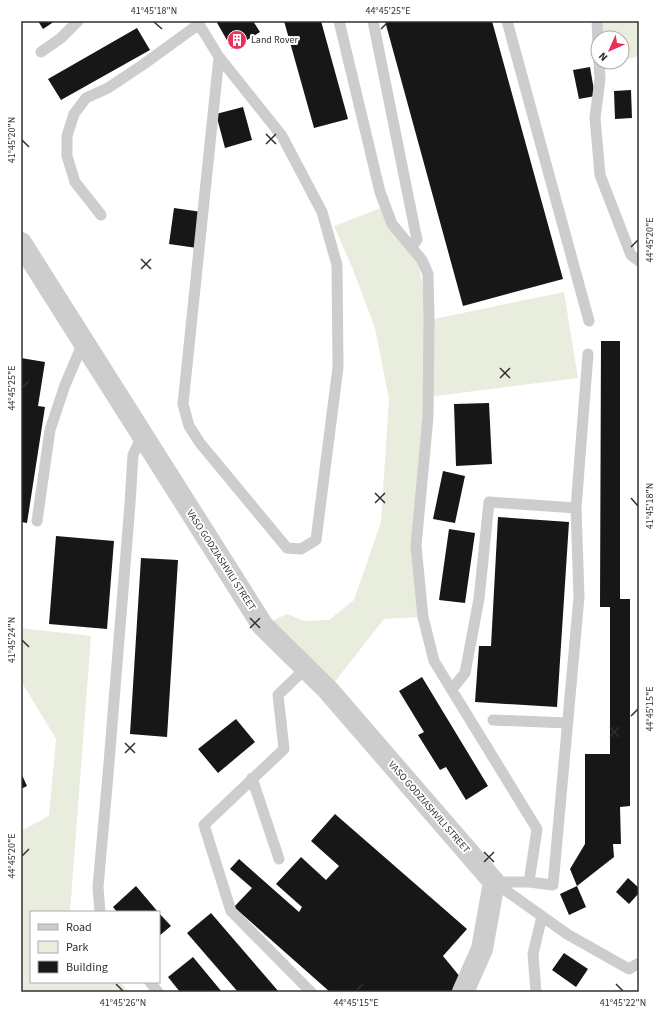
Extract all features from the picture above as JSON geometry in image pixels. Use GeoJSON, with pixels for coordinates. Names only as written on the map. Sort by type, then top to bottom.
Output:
{"type":"FeatureCollection","features":[{"type":"Feature","properties":{"kind":"street","name":"VASO GODZIASHVILI STREET"},"geometry":{"type":"LineString","coordinates":[[21,243],[263,626],[328,690],[494,882]]}},
{"type":"Feature","properties":{"kind":"street"},"geometry":{"type":"LineString","coordinates":[[463,992],[482,949],[494,882]]}},
{"type":"Feature","properties":{"kind":"lane"},"geometry":{"type":"LineString","coordinates":[[41,52],[61,38],[78,21]]}},
{"type":"Feature","properties":{"kind":"lane"},"geometry":{"type":"LineString","coordinates":[[339,21],[380,192],[392,224],[422,260],[428,274],[428,417],[416,546],[423,617],[434,661],[537,829],[529,882]]}},
{"type":"Feature","properties":{"kind":"lane"},"geometry":{"type":"LineString","coordinates":[[373,21],[418,240],[411,247]]}},
{"type":"Feature","properties":{"kind":"lane"},"geometry":{"type":"LineString","coordinates":[[507,21],[589,321]]}},
{"type":"Feature","properties":{"kind":"lane"},"geometry":{"type":"LineString","coordinates":[[101,215],[75,182],[67,156],[67,136],[74,114],[86,98],[108,88],[144,64],[198,22],[219,57],[282,136],[322,212],[337,265],[338,367],[316,540],[302,549],[287,548],[200,443],[189,426],[183,404],[219,57]]}},
{"type":"Feature","properties":{"kind":"lane"},"geometry":{"type":"LineString","coordinates":[[599,70],[600,79],[595,118],[600,175],[631,255],[639,261]]}},
{"type":"Feature","properties":{"kind":"lane"},"geometry":{"type":"LineString","coordinates":[[37,521],[50,430],[65,385],[84,343]]}},
{"type":"Feature","properties":{"kind":"lane"},"geometry":{"type":"LineString","coordinates":[[494,882],[529,882],[553,885],[579,597],[576,508],[588,354]]}},
{"type":"Feature","properties":{"kind":"lane"},"geometry":{"type":"LineString","coordinates":[[100,911],[98,887],[110,759],[133,455],[142,436]]}},
{"type":"Feature","properties":{"kind":"lane"},"geometry":{"type":"LineString","coordinates":[[452,689],[465,673],[479,599],[489,502],[576,508]]}},
{"type":"Feature","properties":{"kind":"lane"},"geometry":{"type":"LineString","coordinates":[[305,669],[278,695],[284,749],[252,778],[204,826],[231,911],[311,992]]}},
{"type":"Feature","properties":{"kind":"lane"},"geometry":{"type":"LineString","coordinates":[[493,720],[568,723]]}},
{"type":"Feature","properties":{"kind":"lane"},"geometry":{"type":"LineString","coordinates":[[252,778],[279,859]]}},
{"type":"Feature","properties":{"kind":"lane"},"geometry":{"type":"LineString","coordinates":[[494,882],[567,934],[629,969],[639,963]]}},
{"type":"Feature","properties":{"kind":"lane"},"geometry":{"type":"LineString","coordinates":[[536,992],[533,954],[542,916]]}},
{"type":"Feature","properties":{"kind":"lane"},"geometry":{"type":"LineString","coordinates":[[151,983],[158,992]]}},
{"type":"Feature","properties":{"kind":"green space"},"geometry":{"type":"Polygon","coordinates":[[[602,21],[639,21],[639,56],[630,59],[630,30],[603,30],[602,21]]]}},
{"type":"Feature","properties":{"kind":"green space"},"geometry":{"type":"Polygon","coordinates":[[[381,208],[417,256],[429,320],[564,292],[578,378],[428,397],[416,546],[423,617],[384,619],[333,684],[272,621],[287,614],[304,621],[329,620],[354,600],[381,522],[389,399],[375,328],[352,267],[334,226],[381,208]]]}},
{"type":"Feature","properties":{"kind":"green space"},"geometry":{"type":"Polygon","coordinates":[[[21,628],[91,636],[70,911],[30,911],[30,983],[121,983],[129,992],[21,992],[21,831],[49,816],[56,739],[21,681],[21,628]]]}},
{"type":"Feature","properties":{"kind":"building"},"geometry":{"type":"Polygon","coordinates":[[[38,21],[55,21],[43,29],[38,21]]]}},
{"type":"Feature","properties":{"kind":"building","name":"Land Rover"},"geometry":{"type":"Polygon","coordinates":[[[216,21],[253,21],[260,32],[232,49],[216,21]]]}},
{"type":"Feature","properties":{"kind":"building"},"geometry":{"type":"Polygon","coordinates":[[[284,21],[321,21],[348,119],[314,128],[284,21]]]}},
{"type":"Feature","properties":{"kind":"building"},"geometry":{"type":"Polygon","coordinates":[[[385,21],[492,21],[563,279],[463,306],[385,21]]]}},
{"type":"Feature","properties":{"kind":"building"},"geometry":{"type":"Polygon","coordinates":[[[137,28],[150,50],[61,100],[48,79],[137,28]]]}},
{"type":"Feature","properties":{"kind":"building"},"geometry":{"type":"Polygon","coordinates":[[[590,67],[595,96],[579,99],[573,70],[590,67]]]}},
{"type":"Feature","properties":{"kind":"building"},"geometry":{"type":"Polygon","coordinates":[[[631,90],[632,118],[615,119],[614,91],[631,90]]]}},
{"type":"Feature","properties":{"kind":"building"},"geometry":{"type":"Polygon","coordinates":[[[243,107],[252,140],[225,148],[216,114],[243,107]]]}},
{"type":"Feature","properties":{"kind":"building"},"geometry":{"type":"Polygon","coordinates":[[[174,208],[202,212],[197,248],[169,244],[174,208]]]}},
{"type":"Feature","properties":{"kind":"building"},"geometry":{"type":"Polygon","coordinates":[[[601,341],[620,341],[620,599],[630,599],[630,806],[620,807],[621,844],[613,844],[614,857],[577,886],[570,869],[585,844],[585,754],[610,754],[610,607],[600,607],[601,341]]]}},
{"type":"Feature","properties":{"kind":"building"},"geometry":{"type":"Polygon","coordinates":[[[21,358],[45,362],[38,406],[45,407],[27,523],[21,522],[21,358]]]}},
{"type":"Feature","properties":{"kind":"building"},"geometry":{"type":"Polygon","coordinates":[[[489,403],[492,464],[456,466],[454,404],[489,403]]]}},
{"type":"Feature","properties":{"kind":"building"},"geometry":{"type":"Polygon","coordinates":[[[443,471],[465,476],[455,523],[433,519],[443,471]]]}},
{"type":"Feature","properties":{"kind":"building"},"geometry":{"type":"Polygon","coordinates":[[[498,517],[569,522],[557,707],[475,702],[479,646],[491,646],[498,517]]]}},
{"type":"Feature","properties":{"kind":"building"},"geometry":{"type":"Polygon","coordinates":[[[449,529],[475,533],[465,603],[439,600],[449,529]]]}},
{"type":"Feature","properties":{"kind":"building"},"geometry":{"type":"Polygon","coordinates":[[[56,536],[114,541],[107,629],[49,624],[56,536]]]}},
{"type":"Feature","properties":{"kind":"building"},"geometry":{"type":"Polygon","coordinates":[[[141,558],[178,560],[167,737],[130,734],[141,558]]]}},
{"type":"Feature","properties":{"kind":"building"},"geometry":{"type":"Polygon","coordinates":[[[422,677],[488,786],[466,800],[446,767],[440,770],[418,735],[424,732],[399,691],[422,677]]]}},
{"type":"Feature","properties":{"kind":"building"},"geometry":{"type":"Polygon","coordinates":[[[236,719],[255,742],[218,773],[198,749],[236,719]]]}},
{"type":"Feature","properties":{"kind":"building"},"geometry":{"type":"Polygon","coordinates":[[[21,773],[27,786],[21,789],[21,773]]]}},
{"type":"Feature","properties":{"kind":"building"},"geometry":{"type":"Polygon","coordinates":[[[335,814],[467,929],[443,956],[461,978],[457,992],[330,992],[234,907],[252,888],[230,869],[239,859],[299,912],[302,907],[276,884],[301,857],[326,880],[339,866],[311,841],[335,814]]]}},
{"type":"Feature","properties":{"kind":"building"},"geometry":{"type":"Polygon","coordinates":[[[628,878],[639,888],[639,893],[629,904],[616,892],[628,878]]]}},
{"type":"Feature","properties":{"kind":"building"},"geometry":{"type":"Polygon","coordinates":[[[136,886],[157,911],[116,911],[113,907],[136,886]]]}},
{"type":"Feature","properties":{"kind":"building"},"geometry":{"type":"Polygon","coordinates":[[[577,886],[586,907],[569,915],[560,894],[577,886]]]}},
{"type":"Feature","properties":{"kind":"building"},"geometry":{"type":"Polygon","coordinates":[[[211,913],[279,992],[238,992],[187,933],[211,913]]]}},
{"type":"Feature","properties":{"kind":"building"},"geometry":{"type":"Polygon","coordinates":[[[160,914],[171,926],[160,935],[160,914]]]}},
{"type":"Feature","properties":{"kind":"building"},"geometry":{"type":"Polygon","coordinates":[[[564,953],[588,969],[576,987],[552,970],[564,953]]]}},
{"type":"Feature","properties":{"kind":"building"},"geometry":{"type":"Polygon","coordinates":[[[193,957],[222,992],[180,992],[168,977],[193,957]]]}},
{"type":"Feature","properties":{"kind":"place","name":"Land Rover"},"geometry":{"type":"Point","coordinates":[237,40]}}]}
